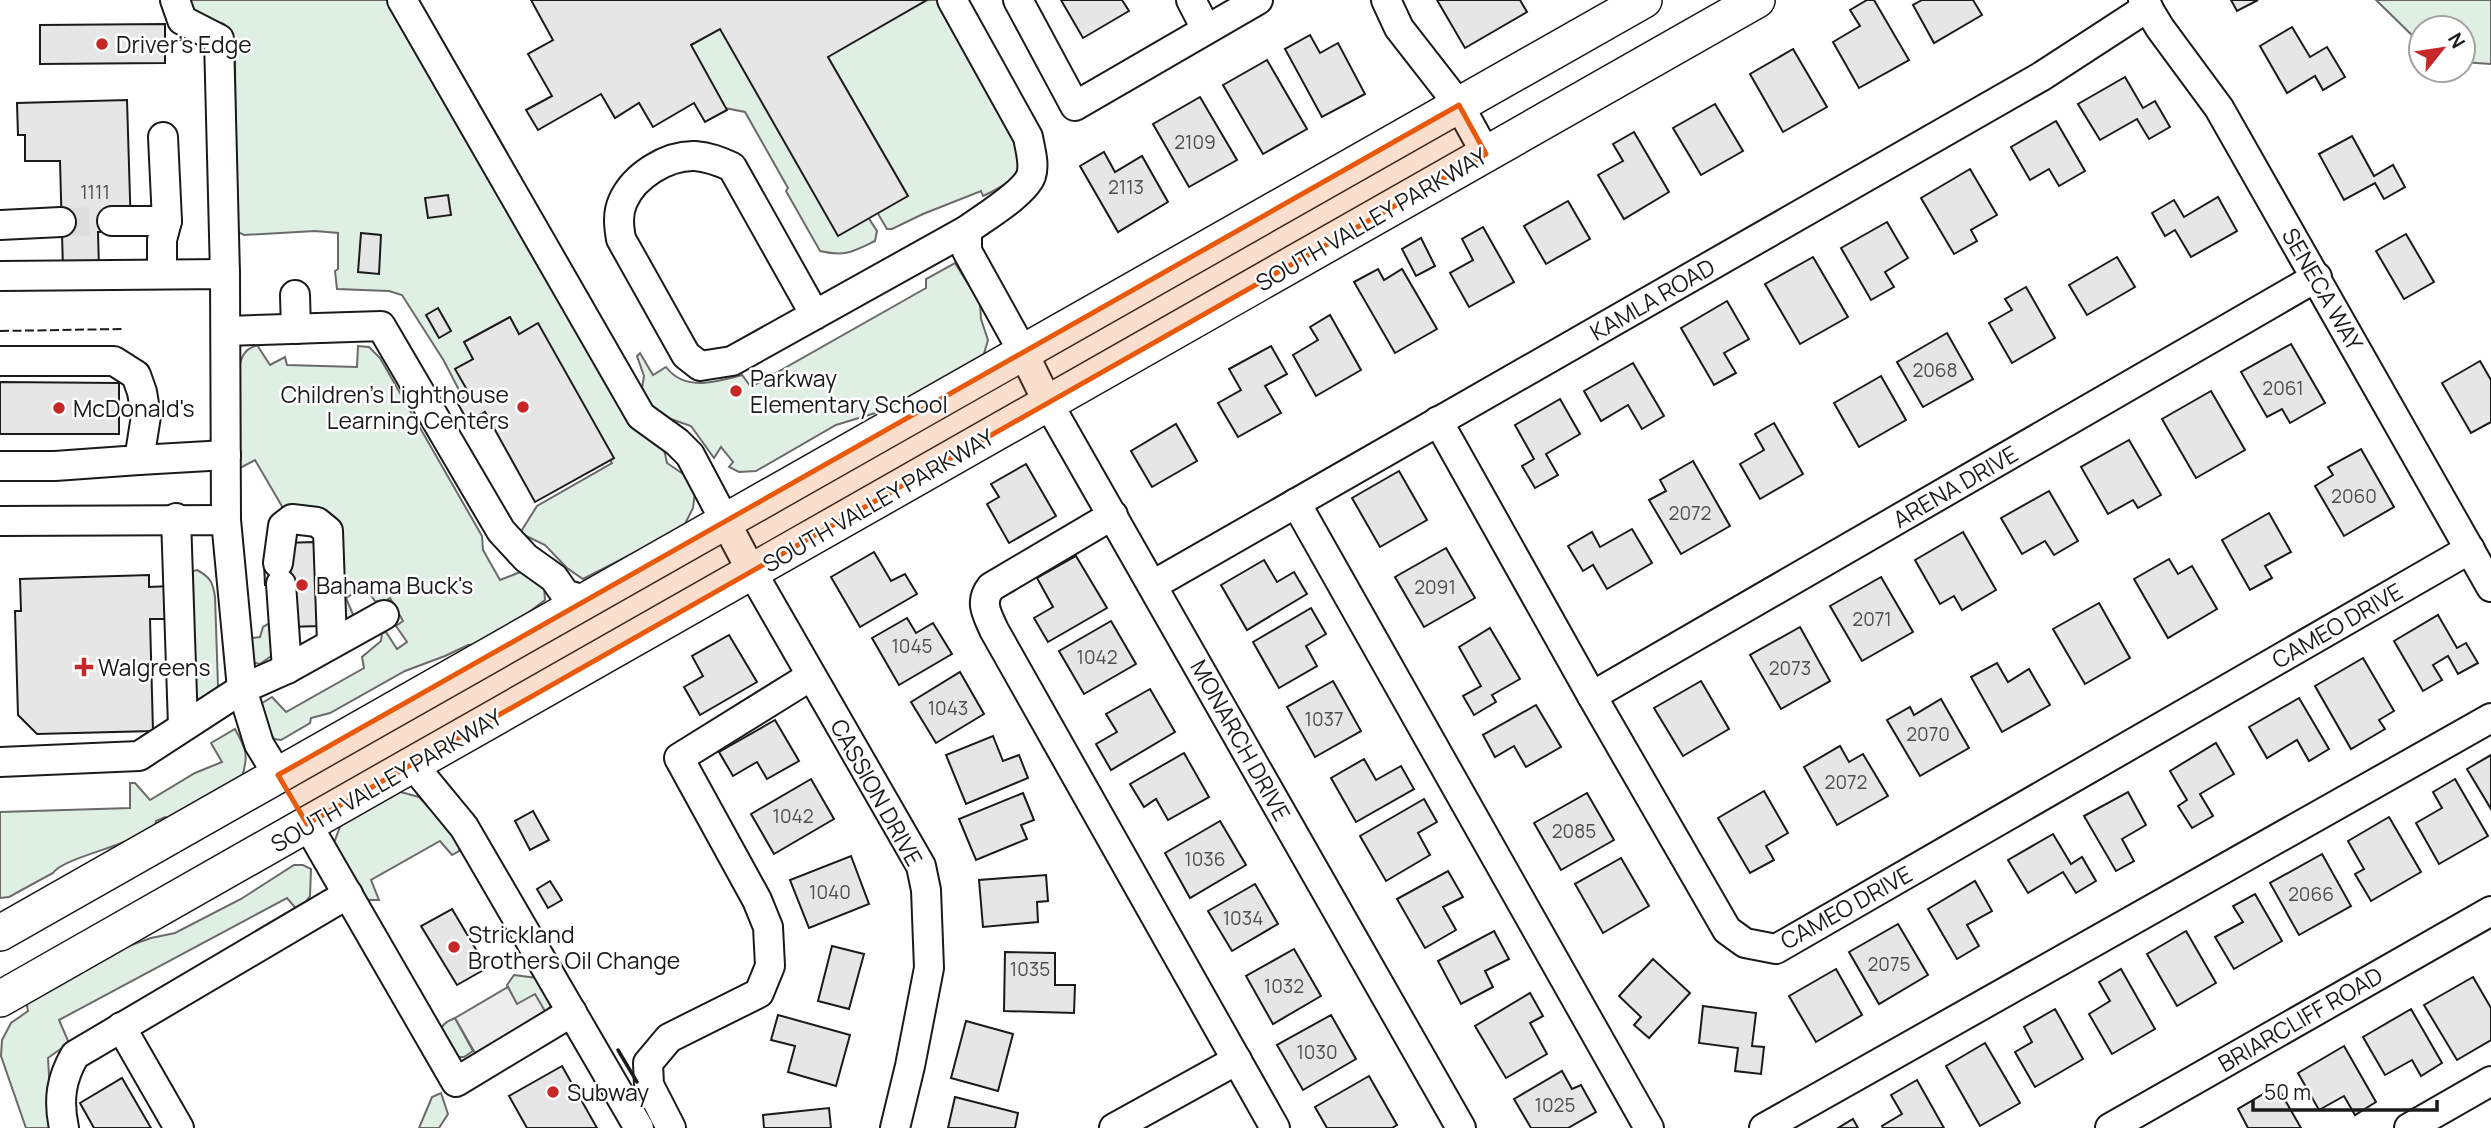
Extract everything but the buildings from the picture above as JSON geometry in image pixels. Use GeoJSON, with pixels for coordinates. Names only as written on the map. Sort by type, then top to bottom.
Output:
{"type":"FeatureCollection","features":[{"type":"Feature","properties":{"kind":"main road"},"geometry":{"type":"LineString","coordinates":[[0,933],[1644,0]]}},
{"type":"Feature","properties":{"kind":"main road","name":"SOUTH VALLEY PARKWAY"},"geometry":{"type":"LineString","coordinates":[[0,999],[1757,0]]}},
{"type":"Feature","properties":{"kind":"main road"},"geometry":{"type":"LineString","coordinates":[[278,775],[307,824]]}},
{"type":"Feature","properties":{"kind":"street"},"geometry":{"type":"LineString","coordinates":[[175,0],[182,20],[219,39],[227,331],[226,520],[242,689],[259,744],[278,775]]}},
{"type":"Feature","properties":{"kind":"street","name":"CASSION DRIVE"},"geometry":{"type":"LineString","coordinates":[[402,0],[641,416],[690,455],[751,572],[921,866],[926,890],[929,968],[895,1128]]}},
{"type":"Feature","properties":{"kind":"street"},"geometry":{"type":"LineString","coordinates":[[815,315],[732,167],[715,159],[692,156],[669,161],[653,169],[636,183],[623,201],[618,221],[621,239],[686,355],[700,366],[732,360],[815,315],[967,230],[1020,191],[1031,176],[1032,159],[1028,137],[953,0]]}},
{"type":"Feature","properties":{"kind":"street"},"geometry":{"type":"LineString","coordinates":[[1018,0],[1075,106],[1258,0]]}},
{"type":"Feature","properties":{"kind":"street"},"geometry":{"type":"LineString","coordinates":[[1191,0],[1206,29]]}},
{"type":"Feature","properties":{"kind":"street"},"geometry":{"type":"LineString","coordinates":[[1392,2],[1399,28],[1459,105],[1486,154]]}},
{"type":"Feature","properties":{"kind":"street","name":"SENECA WAY"},"geometry":{"type":"LineString","coordinates":[[2145,4],[2219,108],[2491,587]]}},
{"type":"Feature","properties":{"kind":"street","name":"KAMLA ROAD"},"geometry":{"type":"LineString","coordinates":[[1153,585],[2042,76],[2145,4]]}},
{"type":"Feature","properties":{"kind":"street"},"geometry":{"type":"LineString","coordinates":[[162,274],[162,240],[167,221],[163,137]]}},
{"type":"Feature","properties":{"kind":"street"},"geometry":{"type":"LineString","coordinates":[[112,221],[167,221]]}},
{"type":"Feature","properties":{"kind":"street"},"geometry":{"type":"LineString","coordinates":[[0,225],[61,222]]}},
{"type":"Feature","properties":{"kind":"street","name":"MONARCH DRIVE"},"geometry":{"type":"LineString","coordinates":[[967,230],[967,251],[1048,403],[1461,1128]]}},
{"type":"Feature","properties":{"kind":"street"},"geometry":{"type":"LineString","coordinates":[[0,276],[225,274]]}},
{"type":"Feature","properties":{"kind":"street","name":"ARENA DRIVE"},"geometry":{"type":"LineString","coordinates":[[1592,696],[2317,277]]}},
{"type":"Feature","properties":{"kind":"street"},"geometry":{"type":"LineString","coordinates":[[295,295],[296,329]]}},
{"type":"Feature","properties":{"kind":"street"},"geometry":{"type":"LineString","coordinates":[[227,331],[381,326],[501,531],[526,558],[554,578],[565,594],[584,600]]}},
{"type":"Feature","properties":{"kind":"street"},"geometry":{"type":"LineString","coordinates":[[0,361],[114,361],[136,375],[146,416],[139,460]]}},
{"type":"Feature","properties":{"kind":"street","name":"CAMEO DRIVE"},"geometry":{"type":"LineString","coordinates":[[1438,421],[1727,930],[1745,943],[1776,949],[2470,549]]}},
{"type":"Feature","properties":{"kind":"street"},"geometry":{"type":"LineString","coordinates":[[0,466],[55,466],[226,455]]}},
{"type":"Feature","properties":{"kind":"street"},"geometry":{"type":"LineString","coordinates":[[1296,503],[1648,1128]]}},
{"type":"Feature","properties":{"kind":"street"},"geometry":{"type":"LineString","coordinates":[[1113,515],[991,587],[984,596],[984,608],[1275,1128]]}},
{"type":"Feature","properties":{"kind":"street"},"geometry":{"type":"LineString","coordinates":[[0,521],[176,518],[226,520]]}},
{"type":"Feature","properties":{"kind":"street"},"geometry":{"type":"LineString","coordinates":[[176,518],[183,726]]}},
{"type":"Feature","properties":{"kind":"street"},"geometry":{"type":"LineString","coordinates":[[287,669],[280,574],[284,526],[292,519],[317,522],[328,531],[332,642]]}},
{"type":"Feature","properties":{"kind":"street"},"geometry":{"type":"LineString","coordinates":[[0,762],[139,755],[242,689],[287,669],[384,615]]}},
{"type":"Feature","properties":{"kind":"street"},"geometry":{"type":"LineString","coordinates":[[671,1128],[649,1084],[648,1063],[669,1038],[759,993],[769,966],[768,927],[757,900],[679,758],[811,676]]}},
{"type":"Feature","properties":{"kind":"street"},"geometry":{"type":"LineString","coordinates":[[1764,1128],[2491,718]]}},
{"type":"Feature","properties":{"kind":"street"},"geometry":{"type":"LineString","coordinates":[[412,765],[464,827],[639,1128]]}},
{"type":"Feature","properties":{"kind":"street"},"geometry":{"type":"LineString","coordinates":[[307,824],[456,1082],[572,1012]]}},
{"type":"Feature","properties":{"kind":"street"},"geometry":{"type":"LineString","coordinates":[[64,1128],[60,1107],[61,1087],[75,1055],[348,894]]}},
{"type":"Feature","properties":{"kind":"street","name":"BRIARCLIFF ROAD"},"geometry":{"type":"LineString","coordinates":[[2110,1128],[2491,911]]}},
{"type":"Feature","properties":{"kind":"street"},"geometry":{"type":"LineString","coordinates":[[121,1027],[179,1128]]}},
{"type":"Feature","properties":{"kind":"street"},"geometry":{"type":"LineString","coordinates":[[1114,1128],[1237,1060]]}},
{"type":"Feature","properties":{"kind":"street"},"geometry":{"type":"LineString","coordinates":[[2409,1128],[2491,1081]]}},
{"type":"Feature","properties":{"kind":"highlighted area"},"geometry":{"type":"Polygon","coordinates":[[[1459,105],[1486,154],[307,824],[278,775],[1459,105]]]}},
{"type":"Feature","properties":{"kind":"green space"},"geometry":{"type":"Polygon","coordinates":[[[184,0],[391,0],[664,449],[667,463],[692,480],[695,492],[693,508],[683,528],[583,579],[567,568],[545,545],[520,533],[537,506],[612,463],[540,333],[461,394],[444,361],[402,295],[389,291],[337,289],[335,271],[338,269],[338,233],[315,231],[244,235],[236,231],[235,54],[232,38],[224,24],[202,17],[184,0]]]}},
{"type":"Feature","properties":{"kind":"green space"},"geometry":{"type":"Polygon","coordinates":[[[924,0],[937,0],[1015,136],[1019,148],[1019,167],[1010,180],[994,191],[983,196],[981,191],[892,229],[887,229],[877,212],[868,217],[877,231],[875,241],[848,252],[836,254],[820,251],[745,112],[720,107],[685,46],[722,24],[824,55],[924,0]]]}},
{"type":"Feature","properties":{"kind":"green space"},"geometry":{"type":"Polygon","coordinates":[[[2376,0],[2491,0],[2491,64],[2477,63],[2477,14],[2407,14],[2407,30],[2376,0]]]}},
{"type":"Feature","properties":{"kind":"green space"},"geometry":{"type":"Polygon","coordinates":[[[955,263],[980,303],[981,319],[988,340],[983,357],[885,410],[836,425],[756,471],[739,472],[729,467],[733,462],[721,447],[714,458],[691,426],[668,418],[650,406],[642,388],[644,376],[637,356],[640,353],[653,375],[666,367],[682,380],[701,383],[742,375],[751,387],[926,288],[926,279],[955,263]]]}},
{"type":"Feature","properties":{"kind":"green space"},"geometry":{"type":"Polygon","coordinates":[[[257,345],[270,365],[285,357],[287,365],[357,367],[358,346],[369,347],[380,358],[482,536],[483,550],[500,580],[523,571],[544,587],[545,600],[508,628],[481,644],[468,645],[405,671],[330,713],[311,718],[310,723],[281,740],[274,739],[259,714],[259,705],[272,697],[286,712],[364,668],[362,657],[381,641],[382,633],[386,632],[397,649],[407,642],[396,626],[403,621],[390,598],[384,602],[375,601],[365,587],[346,598],[354,617],[348,619],[343,615],[329,515],[314,507],[283,508],[255,460],[240,468],[238,377],[244,354],[257,345]]]}},
{"type":"Feature","properties":{"kind":"green space"},"geometry":{"type":"Polygon","coordinates":[[[197,570],[210,580],[215,597],[218,686],[215,696],[203,705],[194,699],[193,571],[197,570]]]}},
{"type":"Feature","properties":{"kind":"green space"},"geometry":{"type":"Polygon","coordinates":[[[280,617],[274,654],[260,664],[251,662],[244,639],[260,637],[263,627],[280,617]]]}},
{"type":"Feature","properties":{"kind":"green space"},"geometry":{"type":"Polygon","coordinates":[[[235,729],[245,752],[242,777],[169,819],[165,817],[156,821],[155,828],[65,864],[9,897],[0,898],[0,812],[130,808],[130,783],[135,783],[150,800],[195,773],[222,762],[211,743],[235,729]]]}},
{"type":"Feature","properties":{"kind":"green space"},"geometry":{"type":"Polygon","coordinates":[[[397,791],[419,797],[450,830],[460,846],[459,851],[452,855],[440,841],[371,880],[379,900],[365,900],[334,843],[341,824],[397,791]]]}},
{"type":"Feature","properties":{"kind":"green space"},"geometry":{"type":"Polygon","coordinates":[[[294,865],[311,869],[310,896],[299,912],[287,898],[59,1020],[69,1043],[48,1058],[52,1128],[26,1128],[1,1056],[2,1040],[11,1023],[28,1011],[26,1001],[117,950],[175,933],[241,899],[294,865]]]}},
{"type":"Feature","properties":{"kind":"green space"},"geometry":{"type":"Polygon","coordinates":[[[514,975],[537,978],[553,1002],[546,1013],[516,1004],[507,985],[514,975]]]}},
{"type":"Feature","properties":{"kind":"green space"},"geometry":{"type":"Polygon","coordinates":[[[455,1018],[473,1051],[464,1057],[455,1057],[441,1035],[442,1026],[455,1018]]]}},
{"type":"Feature","properties":{"kind":"green space"},"geometry":{"type":"Polygon","coordinates":[[[441,1093],[448,1114],[439,1128],[419,1128],[432,1097],[441,1093]]]}},
{"type":"Feature","properties":{"kind":"shaded area"},"geometry":{"type":"Polygon","coordinates":[[[508,987],[517,1004],[535,994],[546,1013],[475,1053],[455,1018],[508,987]]]}},
{"type":"Feature","properties":{"kind":"tunnel"},"geometry":{"type":"LineString","coordinates":[[61,222],[112,221]]}},
{"type":"Feature","properties":{"kind":"fence"},"geometry":{"type":"LineString","coordinates":[[0,331],[122,329]]}},
{"type":"Feature","properties":{"kind":"wall"},"geometry":{"type":"LineString","coordinates":[[618,1050],[637,1082]]}},
{"type":"Feature","properties":{"kind":"place","name":"Driver's Edge"},"geometry":{"type":"Point","coordinates":[102,44]}},
{"type":"Feature","properties":{"kind":"place","name":"Parkway Elementary School"},"geometry":{"type":"Point","coordinates":[736,391]}},
{"type":"Feature","properties":{"kind":"place","name":"Children's Lighthouse Learning Centers"},"geometry":{"type":"Point","coordinates":[523,407]}},
{"type":"Feature","properties":{"kind":"place","name":"McDonald's"},"geometry":{"type":"Point","coordinates":[59,408]}},
{"type":"Feature","properties":{"kind":"place","name":"Bahama Buck's"},"geometry":{"type":"Point","coordinates":[302,585]}},
{"type":"Feature","properties":{"kind":"place","name":"Walgreens"},"geometry":{"type":"Point","coordinates":[84,667]}},
{"type":"Feature","properties":{"kind":"place","name":"Strickland Brothers Oil Change"},"geometry":{"type":"Point","coordinates":[454,947]}},
{"type":"Feature","properties":{"kind":"place","name":"Subway"},"geometry":{"type":"Point","coordinates":[553,1092]}}]}
